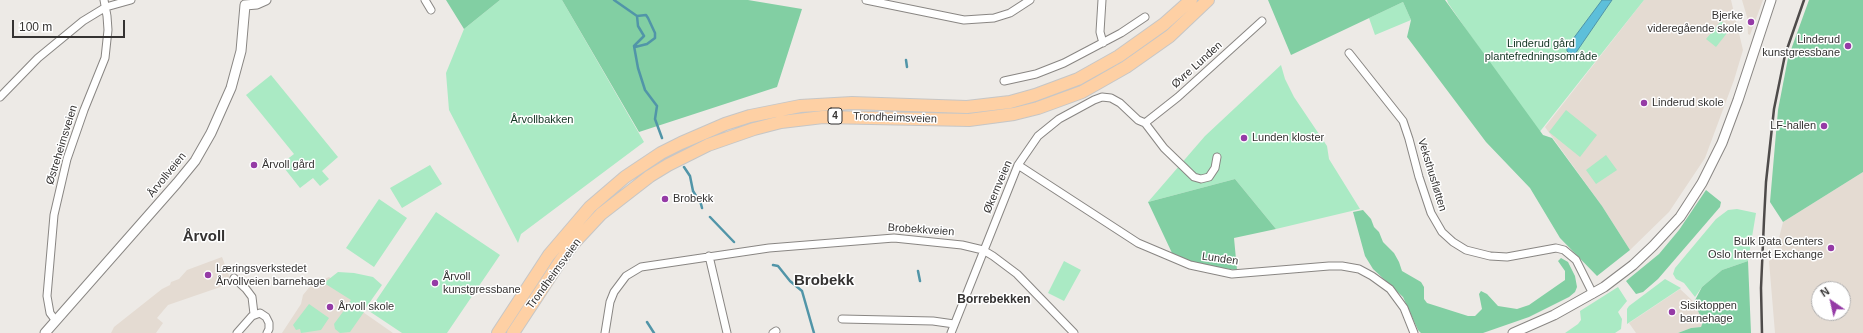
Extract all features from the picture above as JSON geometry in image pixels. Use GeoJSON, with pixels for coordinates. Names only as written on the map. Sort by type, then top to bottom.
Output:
{"type":"FeatureCollection","features":[{"type":"Feature","properties":{"kind":"highway","name":"Trondheimsveien"},"geometry":{"type":"LineString","coordinates":[[498,333],[549,254],[590,207],[631,173],[661,153],[681,143],[725,124],[777,110],[800,106],[852,103],[967,107],[1010,102],[1035,95],[1078,80],[1119,56],[1164,24],[1190,0]]}},
{"type":"Feature","properties":{"kind":"highway","name":"Trondheimsveien"},"geometry":{"type":"LineString","coordinates":[[513,333],[561,260],[602,214],[650,176],[702,147],[754,129],[781,122],[823,117],[969,120],[1014,114],[1038,108],[1082,92],[1126,67],[1170,36],[1208,0]]}},
{"type":"Feature","properties":{"kind":"street"},"geometry":{"type":"LineString","coordinates":[[0,97],[26,70],[62,37],[105,4],[131,0]]}},
{"type":"Feature","properties":{"kind":"street"},"geometry":{"type":"LineString","coordinates":[[245,2],[257,4],[266,0]]}},
{"type":"Feature","properties":{"kind":"street"},"geometry":{"type":"LineString","coordinates":[[425,0],[431,10]]}},
{"type":"Feature","properties":{"kind":"street"},"geometry":{"type":"LineString","coordinates":[[866,0],[964,20],[994,18],[1010,13],[1030,0]]}},
{"type":"Feature","properties":{"kind":"street"},"geometry":{"type":"LineString","coordinates":[[1102,0],[1100,32],[1103,43]]}},
{"type":"Feature","properties":{"kind":"street"},"geometry":{"type":"LineString","coordinates":[[1513,333],[1554,316],[1593,294],[1624,272],[1653,246],[1680,217],[1697,193],[1729,126],[1771,0]]}},
{"type":"Feature","properties":{"kind":"street","name":"Årvollveien"},"geometry":{"type":"LineString","coordinates":[[45,333],[177,184],[204,146],[231,88],[241,50],[245,2]]}},
{"type":"Feature","properties":{"kind":"street","name":"Østreheimsveien"},"geometry":{"type":"LineString","coordinates":[[56,321],[50,313],[47,296],[54,215],[67,159],[86,105],[105,58],[108,39],[105,4]]}},
{"type":"Feature","properties":{"kind":"street"},"geometry":{"type":"LineString","coordinates":[[1004,81],[1044,72],[1077,57],[1132,27],[1145,16]]}},
{"type":"Feature","properties":{"kind":"street","name":"Øvre Lunden"},"geometry":{"type":"LineString","coordinates":[[1144,123],[1178,97],[1262,20]]}},
{"type":"Feature","properties":{"kind":"street","name":"Veksthusfløtten"},"geometry":{"type":"LineString","coordinates":[[1350,53],[1403,121],[1408,133],[1422,188],[1431,213],[1435,223],[1447,236],[1466,250],[1496,257],[1556,248],[1564,250],[1576,260],[1593,294]]}},
{"type":"Feature","properties":{"kind":"street","name":"Økernveien"},"geometry":{"type":"LineString","coordinates":[[951,333],[1018,165],[1030,146],[1050,125],[1066,114],[1094,100],[1107,97],[1120,103],[1138,120],[1144,123]]}},
{"type":"Feature","properties":{"kind":"street"},"geometry":{"type":"LineString","coordinates":[[1144,123],[1164,148],[1182,167],[1197,178],[1203,179],[1211,175],[1215,168],[1217,157]]}},
{"type":"Feature","properties":{"kind":"street","name":"Lunden"},"geometry":{"type":"LineString","coordinates":[[1018,165],[1138,243],[1190,265],[1232,274],[1329,266],[1342,266],[1359,269],[1390,289],[1404,308],[1414,333]]}},
{"type":"Feature","properties":{"kind":"street","name":"Brobekkveien"},"geometry":{"type":"LineString","coordinates":[[605,333],[611,299],[618,286],[626,276],[636,269],[647,265],[786,246],[894,238],[962,245],[983,250],[1017,274],[1074,333]]}},
{"type":"Feature","properties":{"kind":"street"},"geometry":{"type":"LineString","coordinates":[[709,256],[727,333]]}},
{"type":"Feature","properties":{"kind":"street"},"geometry":{"type":"LineString","coordinates":[[234,278],[252,297],[254,314]]}},
{"type":"Feature","properties":{"kind":"street"},"geometry":{"type":"LineString","coordinates":[[237,333],[254,314],[260,313],[266,317],[270,326],[267,333]]}},
{"type":"Feature","properties":{"kind":"street"},"geometry":{"type":"LineString","coordinates":[[842,319],[934,321],[954,324]]}},
{"type":"Feature","properties":{"kind":"shaded area","name":"Linderud skole"},"geometry":{"type":"Polygon","coordinates":[[[1644,0],[1731,0],[1743,50],[1734,80],[1705,158],[1669,212],[1630,250],[1602,206],[1545,127],[1644,0]]]}},
{"type":"Feature","properties":{"kind":"shaded area","name":"Bjerke videregående skole"},"geometry":{"type":"Polygon","coordinates":[[[1742,0],[1763,0],[1750,35],[1748,34],[1747,17],[1742,0]]]}},
{"type":"Feature","properties":{"kind":"shaded area"},"geometry":{"type":"Polygon","coordinates":[[[1863,172],[1863,333],[1775,333],[1769,261],[1774,258],[1783,222],[1863,172]]]}},
{"type":"Feature","properties":{"kind":"shaded area"},"geometry":{"type":"Polygon","coordinates":[[[222,257],[232,283],[168,305],[157,318],[163,323],[156,333],[111,333],[114,327],[162,289],[170,285],[171,282],[179,279],[187,270],[222,257]]]}},
{"type":"Feature","properties":{"kind":"shaded area","name":"Årvoll skole"},"geometry":{"type":"Polygon","coordinates":[[[329,277],[365,301],[360,310],[393,333],[282,333],[301,304],[303,295],[312,284],[329,277]]]}},
{"type":"Feature","properties":{"kind":"shaded area","name":"Sisiktoppen barnehage"},"geometry":{"type":"Polygon","coordinates":[[[1680,289],[1694,302],[1703,322],[1701,327],[1691,328],[1678,333],[1636,333],[1629,323],[1680,289]]]}},
{"type":"Feature","properties":{"kind":"green space"},"geometry":{"type":"Polygon","coordinates":[[[446,0],[500,0],[464,29],[446,0]]]}},
{"type":"Feature","properties":{"kind":"green space","name":"Årvollbakken"},"geometry":{"type":"Polygon","coordinates":[[[500,0],[562,0],[644,142],[521,234],[518,243],[449,110],[446,73],[464,29],[500,0]]]}},
{"type":"Feature","properties":{"kind":"green space"},"geometry":{"type":"Polygon","coordinates":[[[562,0],[748,0],[802,9],[777,87],[639,132],[562,0]]]}},
{"type":"Feature","properties":{"kind":"green space"},"geometry":{"type":"Polygon","coordinates":[[[1268,0],[1445,0],[1543,135],[1552,138],[1602,206],[1630,250],[1597,276],[1560,238],[1530,188],[1486,142],[1407,37],[1411,20],[1403,2],[1291,55],[1268,0]]]}},
{"type":"Feature","properties":{"kind":"green space","name":"Linderud gård plantefredningsområde"},"geometry":{"type":"Polygon","coordinates":[[[1447,0],[1644,0],[1538,134],[1447,0]]]}},
{"type":"Feature","properties":{"kind":"green space"},"geometry":{"type":"Polygon","coordinates":[[[1809,0],[1863,0],[1863,172],[1783,222],[1770,202],[1778,110],[1788,58],[1809,0]]]}},
{"type":"Feature","properties":{"kind":"green space"},"geometry":{"type":"Polygon","coordinates":[[[1403,2],[1411,20],[1375,35],[1369,18],[1403,2]]]}},
{"type":"Feature","properties":{"kind":"green space"},"geometry":{"type":"Polygon","coordinates":[[[1721,21],[1731,28],[1716,47],[1706,39],[1721,21]]]}},
{"type":"Feature","properties":{"kind":"green space"},"geometry":{"type":"Polygon","coordinates":[[[1281,65],[1285,79],[1294,97],[1327,146],[1329,159],[1360,209],[1276,229],[1235,179],[1148,202],[1205,136],[1281,65]]]}},
{"type":"Feature","properties":{"kind":"green space"},"geometry":{"type":"Polygon","coordinates":[[[271,75],[338,157],[322,171],[329,179],[320,186],[313,178],[300,188],[281,164],[294,154],[246,95],[271,75]]]}},
{"type":"Feature","properties":{"kind":"green space"},"geometry":{"type":"Polygon","coordinates":[[[1566,110],[1597,135],[1580,157],[1549,132],[1566,110]]]}},
{"type":"Feature","properties":{"kind":"green space"},"geometry":{"type":"Polygon","coordinates":[[[1606,155],[1617,170],[1596,184],[1586,170],[1606,155]]]}},
{"type":"Feature","properties":{"kind":"green space"},"geometry":{"type":"Polygon","coordinates":[[[430,165],[442,184],[402,208],[390,188],[430,165]]]}},
{"type":"Feature","properties":{"kind":"green space"},"geometry":{"type":"Polygon","coordinates":[[[1235,179],[1276,229],[1234,238],[1237,270],[1199,265],[1172,253],[1148,202],[1235,179]]]}},
{"type":"Feature","properties":{"kind":"green space"},"geometry":{"type":"Polygon","coordinates":[[[1706,190],[1721,202],[1720,207],[1658,279],[1643,292],[1636,294],[1626,281],[1659,254],[1679,230],[1706,190]]]}},
{"type":"Feature","properties":{"kind":"green space"},"geometry":{"type":"Polygon","coordinates":[[[379,199],[407,218],[374,267],[346,248],[379,199]]]}},
{"type":"Feature","properties":{"kind":"green space"},"geometry":{"type":"Polygon","coordinates":[[[1737,209],[1756,213],[1748,261],[1722,270],[1702,287],[1695,297],[1684,283],[1676,279],[1673,274],[1675,268],[1716,219],[1728,210],[1737,209]]]}},
{"type":"Feature","properties":{"kind":"green space"},"geometry":{"type":"Polygon","coordinates":[[[1363,210],[1371,219],[1383,242],[1394,253],[1402,271],[1421,282],[1424,287],[1424,299],[1427,303],[1468,316],[1475,316],[1482,309],[1479,294],[1481,291],[1487,294],[1498,306],[1517,309],[1529,305],[1565,280],[1565,271],[1558,261],[1561,258],[1568,262],[1575,276],[1577,287],[1575,292],[1569,297],[1529,317],[1483,333],[1421,333],[1418,330],[1403,297],[1373,269],[1365,256],[1353,212],[1363,210]]]}},
{"type":"Feature","properties":{"kind":"green space","name":"Årvoll kunstgressbane"},"geometry":{"type":"Polygon","coordinates":[[[436,212],[500,255],[447,333],[402,333],[369,311],[436,212]]]}},
{"type":"Feature","properties":{"kind":"green space"},"geometry":{"type":"Polygon","coordinates":[[[1064,261],[1081,270],[1064,301],[1048,293],[1064,261]]]}},
{"type":"Feature","properties":{"kind":"green space"},"geometry":{"type":"Polygon","coordinates":[[[1748,261],[1751,333],[1678,333],[1691,328],[1701,327],[1703,322],[1694,302],[1702,287],[1722,270],[1748,261]]]}},
{"type":"Feature","properties":{"kind":"green space"},"geometry":{"type":"Polygon","coordinates":[[[338,272],[354,273],[373,277],[382,285],[365,309],[351,306],[348,304],[351,300],[324,283],[338,272]]]}},
{"type":"Feature","properties":{"kind":"green space"},"geometry":{"type":"Polygon","coordinates":[[[1665,279],[1681,288],[1627,324],[1627,309],[1629,306],[1665,279]]]}},
{"type":"Feature","properties":{"kind":"green space"},"geometry":{"type":"Polygon","coordinates":[[[1618,287],[1627,301],[1618,312],[1622,319],[1621,329],[1615,333],[1565,333],[1578,324],[1581,320],[1580,311],[1618,287]]]}},
{"type":"Feature","properties":{"kind":"green space"},"geometry":{"type":"Polygon","coordinates":[[[309,304],[329,318],[321,330],[301,333],[300,329],[296,330],[293,325],[309,304]]]}},
{"type":"Feature","properties":{"kind":"green space"},"geometry":{"type":"Polygon","coordinates":[[[345,309],[357,309],[364,312],[350,332],[340,333],[335,329],[334,324],[345,309]]]}},
{"type":"Feature","properties":{"kind":"water"},"geometry":{"type":"Polygon","coordinates":[[[1602,0],[1612,0],[1575,54],[1571,55],[1567,51],[1567,47],[1602,0]]]}},
{"type":"Feature","properties":{"kind":"waterway"},"geometry":{"type":"LineString","coordinates":[[614,0],[637,16],[638,26],[644,36],[634,46],[638,68],[645,90],[657,106],[655,119],[662,138]]}},
{"type":"Feature","properties":{"kind":"waterway"},"geometry":{"type":"LineString","coordinates":[[635,47],[647,44],[655,38],[655,33],[646,15],[637,16]]}},
{"type":"Feature","properties":{"kind":"waterway"},"geometry":{"type":"LineString","coordinates":[[906,60],[907,67]]}},
{"type":"Feature","properties":{"kind":"waterway"},"geometry":{"type":"LineString","coordinates":[[684,167],[690,176],[693,191],[702,208]]}},
{"type":"Feature","properties":{"kind":"waterway"},"geometry":{"type":"LineString","coordinates":[[710,217],[734,242]]}},
{"type":"Feature","properties":{"kind":"waterway"},"geometry":{"type":"LineString","coordinates":[[773,265],[778,266],[790,281],[802,291],[814,333]]}},
{"type":"Feature","properties":{"kind":"waterway"},"geometry":{"type":"LineString","coordinates":[[918,271],[920,281]]}},
{"type":"Feature","properties":{"kind":"waterway"},"geometry":{"type":"LineString","coordinates":[[647,322],[654,333]]}},
{"type":"Feature","properties":{"kind":"railway"},"geometry":{"type":"LineString","coordinates":[[1762,333],[1761,288],[1766,182],[1774,109],[1785,55],[1804,0]]}},
{"type":"Feature","properties":{"kind":"place","name":"Bjerke videregående skole"},"geometry":{"type":"Point","coordinates":[1751,22]}},
{"type":"Feature","properties":{"kind":"place","name":"Linderud kunstgressbane"},"geometry":{"type":"Point","coordinates":[1848,46]}},
{"type":"Feature","properties":{"kind":"place","name":"Linderud skole"},"geometry":{"type":"Point","coordinates":[1644,103]}},
{"type":"Feature","properties":{"kind":"place","name":"LF-hallen"},"geometry":{"type":"Point","coordinates":[1824,126]}},
{"type":"Feature","properties":{"kind":"place","name":"Lunden kloster"},"geometry":{"type":"Point","coordinates":[1244,138]}},
{"type":"Feature","properties":{"kind":"place","name":"Årvoll gård"},"geometry":{"type":"Point","coordinates":[254,165]}},
{"type":"Feature","properties":{"kind":"place","name":"Brobekk"},"geometry":{"type":"Point","coordinates":[665,199]}},
{"type":"Feature","properties":{"kind":"place","name":"Bulk Data Centers Oslo Internet Exchange"},"geometry":{"type":"Point","coordinates":[1831,248]}},
{"type":"Feature","properties":{"kind":"place","name":"Læringsverkstedet Årvollveien barnehage"},"geometry":{"type":"Point","coordinates":[208,275]}},
{"type":"Feature","properties":{"kind":"place","name":"Årvoll kunstgressbane"},"geometry":{"type":"Point","coordinates":[435,283]}},
{"type":"Feature","properties":{"kind":"place","name":"Årvoll skole"},"geometry":{"type":"Point","coordinates":[330,307]}},
{"type":"Feature","properties":{"kind":"place","name":"Sisiktoppen barnehage"},"geometry":{"type":"Point","coordinates":[1672,312]}},
{"type":"Feature","properties":{"kind":"district","name":"Årvoll"},"geometry":{"type":"Point","coordinates":[204,237]}},
{"type":"Feature","properties":{"kind":"district","name":"Brobekk"},"geometry":{"type":"Point","coordinates":[824,281]}},
{"type":"Feature","properties":{"kind":"district","name":"Borrebekken"},"geometry":{"type":"Point","coordinates":[994,300]}}]}
